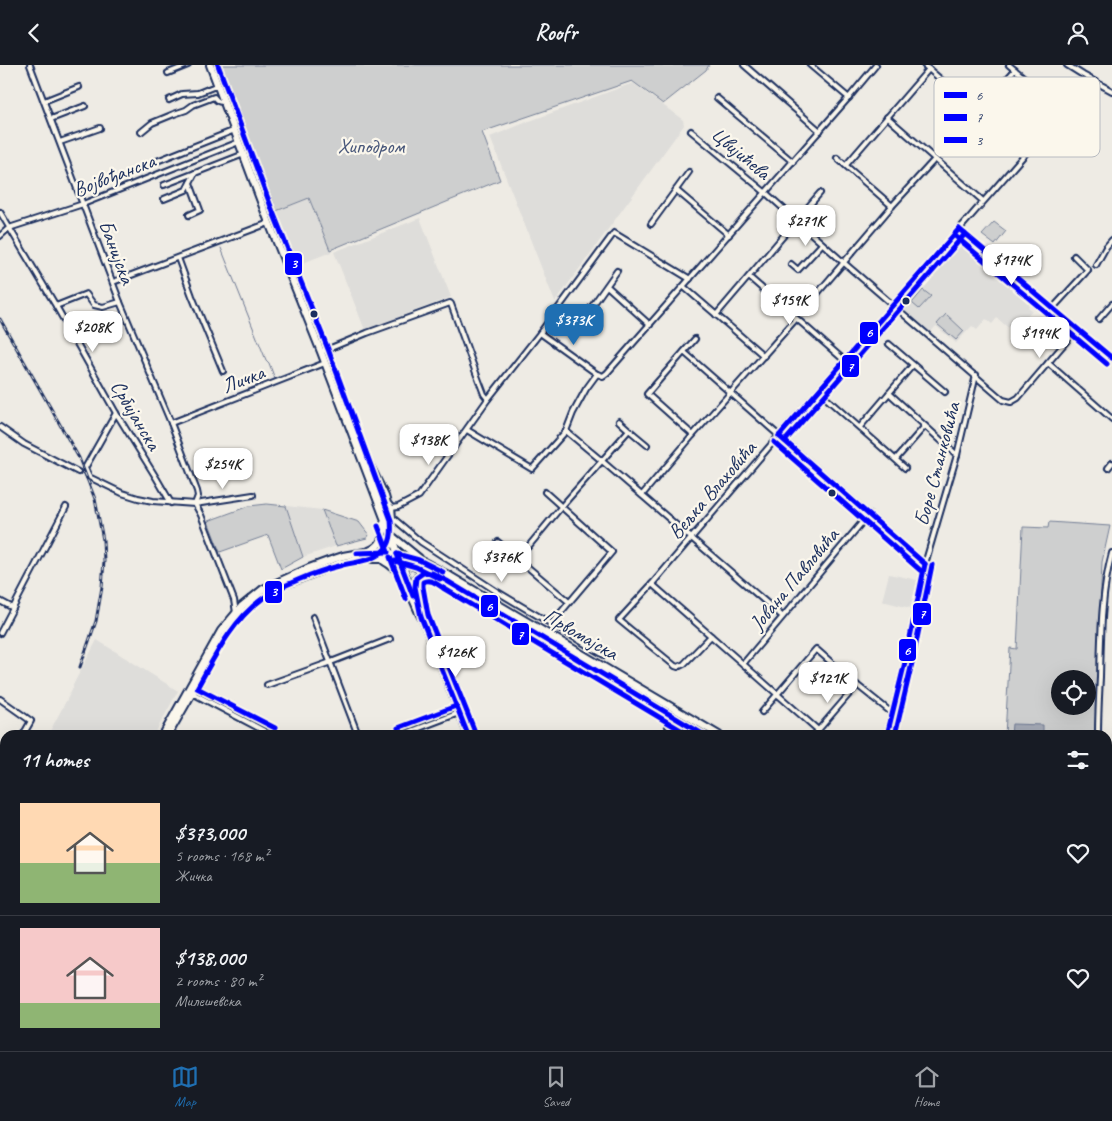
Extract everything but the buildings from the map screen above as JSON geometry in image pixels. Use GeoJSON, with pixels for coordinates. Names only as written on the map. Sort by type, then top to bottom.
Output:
{"type":"FeatureCollection","features":[{"type":"Feature","properties":{"kind":"main road"},"geometry":{"type":"LineString","coordinates":[[210,65],[269,223],[321,352],[399,557]]}},
{"type":"Feature","properties":{"kind":"main road"},"geometry":{"type":"LineString","coordinates":[[170,730],[221,631],[242,606],[263,589],[275,583],[328,561],[374,549],[383,537],[384,521]]}},
{"type":"Feature","properties":{"kind":"main road"},"geometry":{"type":"LineString","coordinates":[[389,533],[427,564]]}},
{"type":"Feature","properties":{"kind":"main road"},"geometry":{"type":"LineString","coordinates":[[365,552],[385,552],[399,557]]}},
{"type":"Feature","properties":{"kind":"main road"},"geometry":{"type":"LineString","coordinates":[[166,730],[226,634],[245,611],[255,603],[280,587],[330,567],[359,559],[399,557]]}},
{"type":"Feature","properties":{"kind":"main road","name":"Првомајска"},"geometry":{"type":"LineString","coordinates":[[399,557],[415,559],[455,579],[711,730]]}},
{"type":"Feature","properties":{"kind":"main road","name":"Првомајска"},"geometry":{"type":"LineString","coordinates":[[399,557],[432,573],[696,730]]}},
{"type":"Feature","properties":{"kind":"main road"},"geometry":{"type":"LineString","coordinates":[[370,559],[383,561],[396,568],[420,613]]}},
{"type":"Feature","properties":{"kind":"main road"},"geometry":{"type":"LineString","coordinates":[[420,613],[415,587],[416,578],[423,573],[432,573]]}},
{"type":"Feature","properties":{"kind":"street","name":"Банијска"},"geometry":{"type":"LineString","coordinates":[[30,65],[120,301],[197,491],[198,496],[195,504],[234,600],[236,613]]}},
{"type":"Feature","properties":{"kind":"street"},"geometry":{"type":"LineString","coordinates":[[168,73],[188,65]]}},
{"type":"Feature","properties":{"kind":"street"},"geometry":{"type":"LineString","coordinates":[[744,65],[820,131]]}},
{"type":"Feature","properties":{"kind":"street"},"geometry":{"type":"LineString","coordinates":[[810,65],[849,99]]}},
{"type":"Feature","properties":{"kind":"street"},"geometry":{"type":"LineString","coordinates":[[540,333],[597,374],[603,376],[607,373],[849,99],[876,65]]}},
{"type":"Feature","properties":{"kind":"street"},"geometry":{"type":"LineString","coordinates":[[924,65],[938,77]]}},
{"type":"Feature","properties":{"kind":"street"},"geometry":{"type":"LineString","coordinates":[[1009,65],[1023,77]]}},
{"type":"Feature","properties":{"kind":"street"},"geometry":{"type":"LineString","coordinates":[[1068,65],[1088,77]]}},
{"type":"Feature","properties":{"kind":"street"},"geometry":{"type":"LineString","coordinates":[[846,165],[929,69]]}},
{"type":"Feature","properties":{"kind":"street"},"geometry":{"type":"LineString","coordinates":[[1009,77],[1015,70]]}},
{"type":"Feature","properties":{"kind":"street"},"geometry":{"type":"LineString","coordinates":[[1100,84],[1112,91]]}},
{"type":"Feature","properties":{"kind":"street"},"geometry":{"type":"LineString","coordinates":[[169,100],[182,94],[198,93],[218,85]]}},
{"type":"Feature","properties":{"kind":"street"},"geometry":{"type":"LineString","coordinates":[[44,101],[79,87]]}},
{"type":"Feature","properties":{"kind":"street"},"geometry":{"type":"LineString","coordinates":[[141,132],[152,123],[214,97],[217,101],[224,101]]}},
{"type":"Feature","properties":{"kind":"street"},"geometry":{"type":"LineString","coordinates":[[717,98],[793,162]]}},
{"type":"Feature","properties":{"kind":"street"},"geometry":{"type":"LineString","coordinates":[[51,119],[85,106]]}},
{"type":"Feature","properties":{"kind":"street"},"geometry":{"type":"LineString","coordinates":[[887,117],[983,201]]}},
{"type":"Feature","properties":{"kind":"street"},"geometry":{"type":"LineString","coordinates":[[60,142],[100,128]]}},
{"type":"Feature","properties":{"kind":"street"},"geometry":{"type":"LineString","coordinates":[[157,161],[235,130]]}},
{"type":"Feature","properties":{"kind":"street","name":"Цвијићева"},"geometry":{"type":"LineString","coordinates":[[691,131],[766,193],[822,244],[1004,400],[1011,402],[1018,398],[1048,363]]}},
{"type":"Feature","properties":{"kind":"street","name":"Војвођанска"},"geometry":{"type":"LineString","coordinates":[[0,236],[9,228],[83,204],[240,142]]}},
{"type":"Feature","properties":{"kind":"street"},"geometry":{"type":"LineString","coordinates":[[164,185],[244,154]]}},
{"type":"Feature","properties":{"kind":"street","name":"Вељка Влаховића"},"geometry":{"type":"LineString","coordinates":[[711,636],[684,664],[678,667],[619,620],[1022,157]]}},
{"type":"Feature","properties":{"kind":"street"},"geometry":{"type":"LineString","coordinates":[[837,158],[892,206]]}},
{"type":"Feature","properties":{"kind":"street"},"geometry":{"type":"LineString","coordinates":[[816,295],[935,159]]}},
{"type":"Feature","properties":{"kind":"street"},"geometry":{"type":"LineString","coordinates":[[651,224],[690,172]]}},
{"type":"Feature","properties":{"kind":"street"},"geometry":{"type":"LineString","coordinates":[[164,199],[186,190],[195,173]]}},
{"type":"Feature","properties":{"kind":"street"},"geometry":{"type":"LineString","coordinates":[[189,215],[200,210],[190,183]]}},
{"type":"Feature","properties":{"kind":"street"},"geometry":{"type":"LineString","coordinates":[[676,190],[729,235]]}},
{"type":"Feature","properties":{"kind":"street"},"geometry":{"type":"LineString","coordinates":[[716,315],[820,193]]}},
{"type":"Feature","properties":{"kind":"street","name":"Србијанска"},"geometry":{"type":"LineString","coordinates":[[0,212],[56,306],[116,413],[171,503]]}},
{"type":"Feature","properties":{"kind":"street"},"geometry":{"type":"LineString","coordinates":[[113,282],[269,223]]}},
{"type":"Feature","properties":{"kind":"street"},"geometry":{"type":"LineString","coordinates":[[959,229],[1112,358]]}},
{"type":"Feature","properties":{"kind":"street"},"geometry":{"type":"LineString","coordinates":[[392,508],[398,507],[418,495],[614,233],[690,279]]}},
{"type":"Feature","properties":{"kind":"street"},"geometry":{"type":"LineString","coordinates":[[1096,265],[1112,240]]}},
{"type":"Feature","properties":{"kind":"street"},"geometry":{"type":"LineString","coordinates":[[791,264],[798,270],[822,244]]}},
{"type":"Feature","properties":{"kind":"street"},"geometry":{"type":"LineString","coordinates":[[1053,308],[1088,270],[1074,256]]}},
{"type":"Feature","properties":{"kind":"street"},"geometry":{"type":"LineString","coordinates":[[178,258],[223,371]]}},
{"type":"Feature","properties":{"kind":"street"},"geometry":{"type":"LineString","coordinates":[[578,327],[617,271]]}},
{"type":"Feature","properties":{"kind":"street"},"geometry":{"type":"LineString","coordinates":[[749,277],[844,360]]}},
{"type":"Feature","properties":{"kind":"street"},"geometry":{"type":"LineString","coordinates":[[607,286],[650,325]]}},
{"type":"Feature","properties":{"kind":"street"},"geometry":{"type":"LineString","coordinates":[[684,287],[764,356]]}},
{"type":"Feature","properties":{"kind":"street"},"geometry":{"type":"LineString","coordinates":[[56,306],[86,294],[94,305],[103,307],[120,301]]}},
{"type":"Feature","properties":{"kind":"street"},"geometry":{"type":"LineString","coordinates":[[321,352],[450,303],[484,394],[488,399]]}},
{"type":"Feature","properties":{"kind":"street"},"geometry":{"type":"LineString","coordinates":[[1099,319],[1112,304]]}},
{"type":"Feature","properties":{"kind":"street"},"geometry":{"type":"LineString","coordinates":[[642,495],[796,319]]}},
{"type":"Feature","properties":{"kind":"street"},"geometry":{"type":"LineString","coordinates":[[1077,329],[1048,363],[1112,419]]}},
{"type":"Feature","properties":{"kind":"street"},"geometry":{"type":"LineString","coordinates":[[693,435],[647,394],[695,339]]}},
{"type":"Feature","properties":{"kind":"street"},"geometry":{"type":"LineString","coordinates":[[889,344],[946,392]]}},
{"type":"Feature","properties":{"kind":"street"},"geometry":{"type":"LineString","coordinates":[[684,352],[925,564]]}},
{"type":"Feature","properties":{"kind":"street","name":"Личка"},"geometry":{"type":"LineString","coordinates":[[171,423],[325,363]]}},
{"type":"Feature","properties":{"kind":"street"},"geometry":{"type":"LineString","coordinates":[[860,427],[913,365]]}},
{"type":"Feature","properties":{"kind":"street"},"geometry":{"type":"LineString","coordinates":[[466,430],[532,469],[566,431],[586,389],[597,374]]}},
{"type":"Feature","properties":{"kind":"street","name":"Боре Станковића"},"geometry":{"type":"LineString","coordinates":[[888,730],[905,662],[925,564],[957,455],[976,375]]}},
{"type":"Feature","properties":{"kind":"street"},"geometry":{"type":"LineString","coordinates":[[818,391],[905,468]]}},
{"type":"Feature","properties":{"kind":"street"},"geometry":{"type":"LineString","coordinates":[[889,393],[957,455]]}},
{"type":"Feature","properties":{"kind":"street"},"geometry":{"type":"LineString","coordinates":[[116,413],[85,468],[88,477],[110,488],[138,498],[171,503],[195,504],[253,495]]}},
{"type":"Feature","properties":{"kind":"street"},"geometry":{"type":"LineString","coordinates":[[619,421],[647,445]]}},
{"type":"Feature","properties":{"kind":"street"},"geometry":{"type":"LineString","coordinates":[[896,459],[925,426]]}},
{"type":"Feature","properties":{"kind":"street"},"geometry":{"type":"LineString","coordinates":[[0,427],[30,447],[78,472]]}},
{"type":"Feature","properties":{"kind":"street"},"geometry":{"type":"LineString","coordinates":[[518,559],[629,430]]}},
{"type":"Feature","properties":{"kind":"street"},"geometry":{"type":"LineString","coordinates":[[566,431],[782,616]]}},
{"type":"Feature","properties":{"kind":"street"},"geometry":{"type":"LineString","coordinates":[[363,463],[370,463],[392,508],[393,518],[405,528],[434,551],[496,591],[604,655]]}},
{"type":"Feature","properties":{"kind":"street"},"geometry":{"type":"LineString","coordinates":[[1108,468],[1112,463]]}},
{"type":"Feature","properties":{"kind":"street"},"geometry":{"type":"LineString","coordinates":[[545,492],[612,552],[551,624]]}},
{"type":"Feature","properties":{"kind":"street"},"geometry":{"type":"LineString","coordinates":[[0,633],[66,507]]}},
{"type":"Feature","properties":{"kind":"street","name":"Јована Павловића"},"geometry":{"type":"LineString","coordinates":[[743,664],[869,514]]}},
{"type":"Feature","properties":{"kind":"street"},"geometry":{"type":"LineString","coordinates":[[498,542],[568,602]]}},
{"type":"Feature","properties":{"kind":"street"},"geometry":{"type":"LineString","coordinates":[[1098,730],[1100,641],[1105,584],[1112,553]]}},
{"type":"Feature","properties":{"kind":"street"},"geometry":{"type":"LineString","coordinates":[[399,557],[466,730]]}},
{"type":"Feature","properties":{"kind":"street"},"geometry":{"type":"LineString","coordinates":[[652,584],[818,730],[857,685]]}},
{"type":"Feature","properties":{"kind":"street"},"geometry":{"type":"LineString","coordinates":[[234,600],[242,606]]}},
{"type":"Feature","properties":{"kind":"street"},"geometry":{"type":"LineString","coordinates":[[0,601],[13,608]]}},
{"type":"Feature","properties":{"kind":"street"},"geometry":{"type":"LineString","coordinates":[[314,617],[356,730]]}},
{"type":"Feature","properties":{"kind":"street"},"geometry":{"type":"LineString","coordinates":[[267,685],[390,639]]}},
{"type":"Feature","properties":{"kind":"street"},"geometry":{"type":"LineString","coordinates":[[762,712],[816,649],[892,713]]}},
{"type":"Feature","properties":{"kind":"street"},"geometry":{"type":"LineString","coordinates":[[189,692],[262,730]]}},
{"type":"Feature","properties":{"kind":"street"},"geometry":{"type":"LineString","coordinates":[[0,699],[31,721],[26,730]]}},
{"type":"Feature","properties":{"kind":"street"},"geometry":{"type":"LineString","coordinates":[[414,730],[459,713]]}},
{"type":"Feature","properties":{"kind":"street"},"geometry":{"type":"LineString","coordinates":[[668,726],[675,730]]}},
{"type":"Feature","properties":{"kind":"shaded area"},"geometry":{"type":"Polygon","coordinates":[[[633,83],[683,120],[684,125],[555,302],[490,137],[633,83]]]}},
{"type":"Feature","properties":{"kind":"shaded area"},"geometry":{"type":"Polygon","coordinates":[[[309,198],[331,252],[290,268],[269,214],[309,198]]]}},
{"type":"Feature","properties":{"kind":"shaded area"},"geometry":{"type":"Polygon","coordinates":[[[420,218],[451,297],[365,330],[334,252],[420,218]]]}},
{"type":"Feature","properties":{"kind":"shaded area"},"geometry":{"type":"Polygon","coordinates":[[[960,240],[1032,302],[1028,307],[1032,310],[1013,332],[997,318],[992,324],[986,319],[977,330],[972,326],[956,343],[936,326],[930,333],[902,309],[902,302],[953,241],[960,240]]]}},
{"type":"Feature","properties":{"kind":"shaded area"},"geometry":{"type":"Polygon","coordinates":[[[286,506],[322,510],[336,546],[303,557],[286,506]]]}},
{"type":"Feature","properties":{"kind":"shaded area"},"geometry":{"type":"Polygon","coordinates":[[[889,574],[917,580],[910,608],[882,601],[889,574]]]}},
{"type":"Feature","properties":{"kind":"shaded area"},"geometry":{"type":"Polygon","coordinates":[[[97,640],[178,691],[157,730],[51,730],[97,640]]]}},
{"type":"Feature","properties":{"kind":"shaded area"},"geometry":{"type":"Polygon","coordinates":[[[677,723],[688,730],[658,730],[677,723]]]}},
{"type":"Feature","properties":{"kind":"shaded area"},"geometry":{"type":"Polygon","coordinates":[[[1012,724],[1043,725],[1043,730],[1011,730],[1012,724]]]}},
{"type":"Feature","properties":{"kind":"green space","name":"Хиподром"},"geometry":{"type":"Polygon","coordinates":[[[219,65],[709,65],[706,70],[663,104],[632,81],[482,132],[500,180],[330,250],[309,198],[266,215],[224,101],[232,99],[219,65]]]}},
{"type":"Feature","properties":{"kind":"green space"},"geometry":{"type":"Polygon","coordinates":[[[994,222],[1006,231],[995,245],[982,235],[994,222]]]}},
{"type":"Feature","properties":{"kind":"green space"},"geometry":{"type":"Polygon","coordinates":[[[923,290],[931,296],[919,309],[912,303],[923,290]]]}},
{"type":"Feature","properties":{"kind":"green space"},"geometry":{"type":"Polygon","coordinates":[[[946,314],[964,331],[956,340],[937,324],[946,314]]]}},
{"type":"Feature","properties":{"kind":"green space"},"geometry":{"type":"Polygon","coordinates":[[[267,504],[286,506],[303,557],[281,569],[268,535],[220,552],[208,521],[249,506],[267,504]]]}},
{"type":"Feature","properties":{"kind":"green space"},"geometry":{"type":"Polygon","coordinates":[[[322,510],[359,522],[369,535],[367,538],[336,546],[322,510]]]}},
{"type":"Feature","properties":{"kind":"green space"},"geometry":{"type":"Polygon","coordinates":[[[1049,522],[1110,526],[1102,562],[1096,710],[1096,670],[1051,670],[1051,715],[1096,715],[1095,730],[1005,730],[1010,648],[1017,649],[1023,527],[1048,528],[1049,522]]]}},
{"type":"Feature","properties":{"kind":"waterway"},"geometry":{"type":"LineString","coordinates":[[221,65],[229,86]]}},
{"type":"Feature","properties":{"kind":"waterway"},"geometry":{"type":"LineString","coordinates":[[231,92],[274,203]]}},
{"type":"Feature","properties":{"kind":"waterway"},"geometry":{"type":"LineString","coordinates":[[221,248],[275,379]]}},
{"type":"Feature","properties":{"kind":"railway"},"geometry":{"type":"LineString","coordinates":[[0,319],[79,458],[95,499],[103,540],[102,587],[96,621],[80,667]]}},
{"type":"Feature","properties":{"kind":"transit line","name":"3"},"geometry":{"type":"LineString","coordinates":[[218,65],[273,212],[328,349],[391,520],[390,542],[378,555],[367,560],[330,568],[299,579],[269,594],[251,608],[233,628],[197,688],[275,728]]}},
{"type":"Feature","properties":{"kind":"transit line","name":"6"},"geometry":{"type":"LineString","coordinates":[[959,229],[1112,358]]}},
{"type":"Feature","properties":{"kind":"transit line","name":"6"},"geometry":{"type":"LineString","coordinates":[[779,436],[959,229]]}},
{"type":"Feature","properties":{"kind":"transit line","name":"7"},"geometry":{"type":"LineString","coordinates":[[785,441],[965,234]]}},
{"type":"Feature","properties":{"kind":"transit line","name":"7"},"geometry":{"type":"LineString","coordinates":[[954,235],[1107,364]]}},
{"type":"Feature","properties":{"kind":"transit line","name":"6"},"geometry":{"type":"LineString","coordinates":[[779,436],[925,564]]}},
{"type":"Feature","properties":{"kind":"transit line","name":"7"},"geometry":{"type":"LineString","coordinates":[[774,442],[920,570]]}},
{"type":"Feature","properties":{"kind":"transit line","name":"3"},"geometry":{"type":"LineString","coordinates":[[357,553],[388,552],[378,526]]}},
{"type":"Feature","properties":{"kind":"transit line","name":"6"},"geometry":{"type":"LineString","coordinates":[[397,554],[419,560],[443,572]]}},
{"type":"Feature","properties":{"kind":"transit line","name":"6"},"geometry":{"type":"LineString","coordinates":[[397,554],[413,596]]}},
{"type":"Feature","properties":{"kind":"transit line","name":"7"},"geometry":{"type":"LineString","coordinates":[[390,557],[406,599]]}},
{"type":"Feature","properties":{"kind":"transit line","name":"7"},"geometry":{"type":"LineString","coordinates":[[395,561],[416,567],[440,579]]}},
{"type":"Feature","properties":{"kind":"transit line","name":"6"},"geometry":{"type":"LineString","coordinates":[[888,730],[905,662],[925,564]]}},
{"type":"Feature","properties":{"kind":"transit line","name":"7"},"geometry":{"type":"LineString","coordinates":[[896,730],[932,565]]}},
{"type":"Feature","properties":{"kind":"transit line","name":"6"},"geometry":{"type":"LineString","coordinates":[[466,730],[421,617],[415,587],[416,578],[423,573],[432,573],[447,581],[696,730]]}},
{"type":"Feature","properties":{"kind":"transit line","name":"7"},"geometry":{"type":"LineString","coordinates":[[474,730],[428,615],[423,582],[431,581],[436,583],[681,730]]}},
{"type":"Feature","properties":{"kind":"transit line","name":"3"},"geometry":{"type":"LineString","coordinates":[[398,728],[456,706]]}}]}
